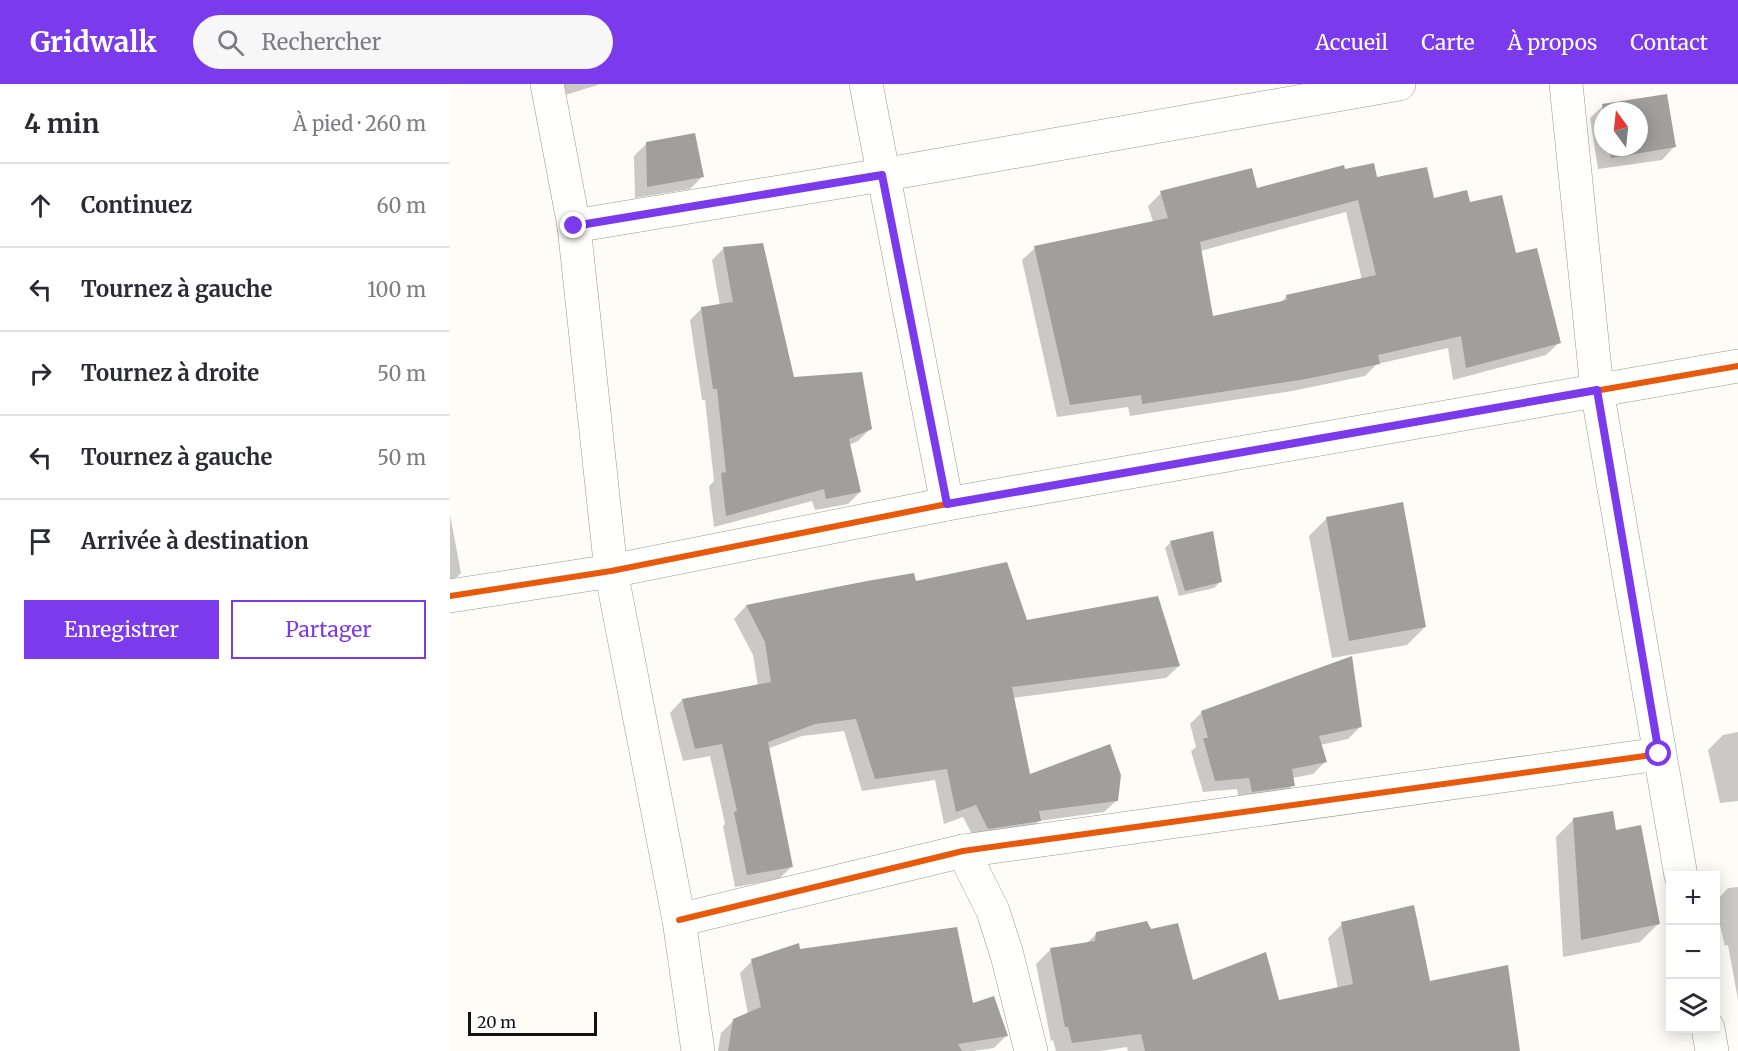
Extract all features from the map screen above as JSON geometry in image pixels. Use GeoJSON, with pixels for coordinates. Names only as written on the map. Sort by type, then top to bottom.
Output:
{"type":"FeatureCollection","features":[{"type":"Feature","properties":{"kind":"street"},"geometry":{"type":"LineString","coordinates":[[547,84],[574,226],[611,571],[679,920],[698,1051]]}},
{"type":"Feature","properties":{"kind":"street"},"geometry":{"type":"LineString","coordinates":[[866,84],[947,504]]}},
{"type":"Feature","properties":{"kind":"street"},"geometry":{"type":"LineString","coordinates":[[574,226],[882,175],[1399,84]]}},
{"type":"Feature","properties":{"kind":"street"},"geometry":{"type":"LineString","coordinates":[[1566,84],[1597,390],[1679,871]]}},
{"type":"Feature","properties":{"kind":"street"},"geometry":{"type":"LineString","coordinates":[[450,596],[611,571],[947,504],[1738,366]]}},
{"type":"Feature","properties":{"kind":"street"},"geometry":{"type":"LineString","coordinates":[[679,920],[963,851],[1659,754]]}},
{"type":"Feature","properties":{"kind":"street"},"geometry":{"type":"LineString","coordinates":[[963,851],[993,911],[1007,955],[1031,1051]]}},
{"type":"Feature","properties":{"kind":"street"},"geometry":{"type":"LineString","coordinates":[[1709,1033],[1712,1051]]}},
{"type":"Feature","properties":{"kind":"building"},"geometry":{"type":"Polygon","coordinates":[[[1667,94],[1676,147],[1648,152],[1648,102],[1615,102],[1667,94]]]}},
{"type":"Feature","properties":{"kind":"building"},"geometry":{"type":"Polygon","coordinates":[[[695,133],[704,177],[647,187],[646,142],[695,133]]]}},
{"type":"Feature","properties":{"kind":"building"},"geometry":{"type":"Polygon","coordinates":[[[1374,163],[1377,177],[1427,167],[1434,198],[1467,190],[1470,202],[1502,195],[1516,253],[1537,248],[1561,343],[1466,368],[1461,336],[1378,355],[1380,364],[1306,379],[1142,404],[1141,395],[1070,405],[1034,246],[1168,218],[1160,191],[1252,168],[1257,188],[1344,165],[1345,169],[1374,163]],[[1358,200],[1200,242],[1213,316],[1287,300],[1286,295],[1376,275],[1358,200]]]}},
{"type":"Feature","properties":{"kind":"building"},"geometry":{"type":"Polygon","coordinates":[[[763,243],[794,377],[862,372],[872,429],[849,439],[861,492],[826,499],[824,489],[726,516],[721,473],[726,472],[717,389],[713,389],[701,307],[733,302],[723,247],[763,243]]]}},
{"type":"Feature","properties":{"kind":"building"},"geometry":{"type":"Polygon","coordinates":[[[1403,502],[1426,627],[1349,641],[1326,517],[1403,502]]]}},
{"type":"Feature","properties":{"kind":"building"},"geometry":{"type":"Polygon","coordinates":[[[1213,531],[1222,582],[1185,591],[1170,541],[1213,531]]]}},
{"type":"Feature","properties":{"kind":"building"},"geometry":{"type":"Polygon","coordinates":[[[1007,562],[1027,620],[1158,596],[1180,666],[1012,687],[1030,774],[1110,744],[1121,775],[1118,801],[1039,811],[1041,821],[988,829],[976,805],[956,812],[947,769],[875,779],[856,719],[815,724],[768,742],[793,867],[747,875],[734,812],[737,811],[722,744],[695,749],[682,699],[771,682],[765,642],[746,605],[914,573],[916,581],[1007,562]]]}},
{"type":"Feature","properties":{"kind":"building"},"geometry":{"type":"Polygon","coordinates":[[[1352,656],[1362,727],[1319,736],[1327,762],[1292,769],[1295,786],[1252,792],[1249,778],[1215,781],[1203,738],[1208,738],[1201,711],[1352,656]]]}},
{"type":"Feature","properties":{"kind":"building"},"geometry":{"type":"Polygon","coordinates":[[[1613,811],[1616,830],[1641,825],[1660,924],[1581,940],[1573,818],[1613,811]]]}},
{"type":"Feature","properties":{"kind":"building"},"geometry":{"type":"Polygon","coordinates":[[[1414,905],[1430,981],[1508,965],[1520,1051],[1145,1051],[1141,1034],[1072,1043],[1068,1027],[1065,1027],[1050,948],[1095,941],[1096,932],[1147,921],[1151,929],[1178,923],[1193,980],[1266,952],[1279,1000],[1353,984],[1341,922],[1414,905]]]}},
{"type":"Feature","properties":{"kind":"building"},"geometry":{"type":"Polygon","coordinates":[[[957,927],[973,1003],[994,996],[1008,1036],[958,1044],[962,1051],[728,1051],[733,1019],[761,1007],[751,959],[799,943],[800,949],[957,927]]]}},
{"type":"Feature","properties":{"kind":"cycle path"},"geometry":{"type":"LineString","coordinates":[[450,596],[611,571],[947,504],[1738,366]]}},
{"type":"Feature","properties":{"kind":"cycle path"},"geometry":{"type":"LineString","coordinates":[[679,920],[963,851],[1659,754]]}},
{"type":"Feature","properties":{"kind":"route"},"geometry":{"type":"LineString","coordinates":[[574,226],[882,175],[947,504],[1597,390],[1659,754]]}}]}
